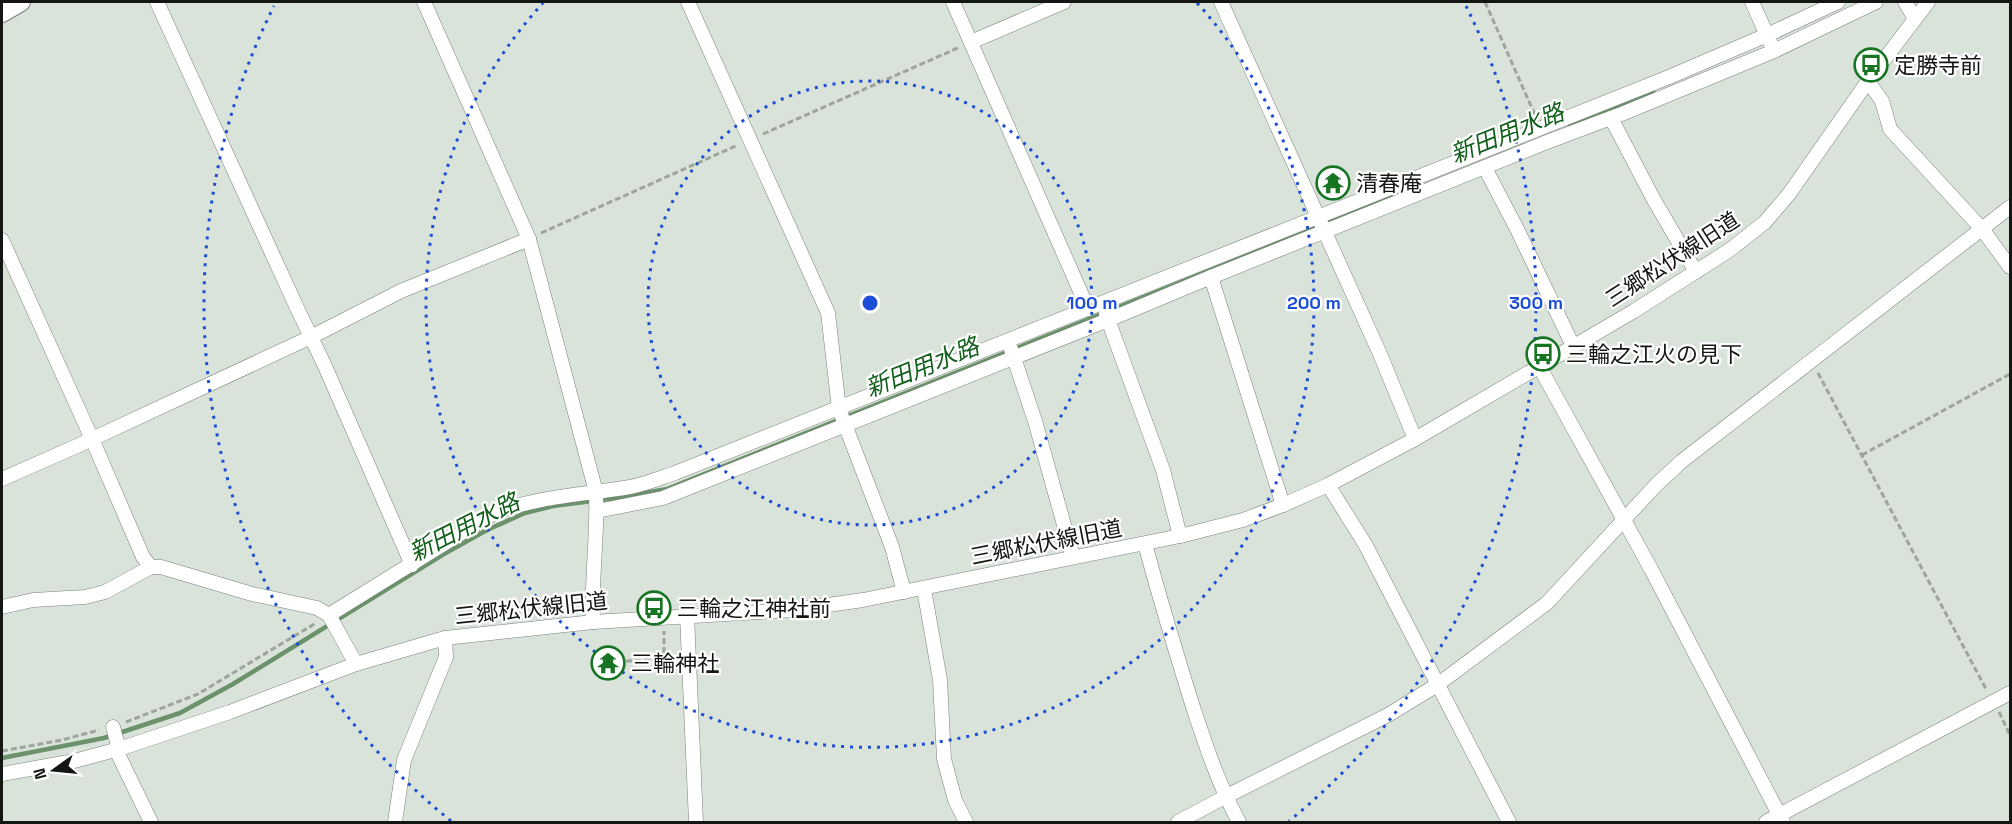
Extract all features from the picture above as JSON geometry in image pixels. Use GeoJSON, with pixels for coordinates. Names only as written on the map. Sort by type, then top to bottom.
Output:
{"type":"FeatureCollection","features":[{"type":"Feature","properties":{"kind":"main road"},"geometry":{"type":"LineString","coordinates":[[2,13],[21,2]]}},
{"type":"Feature","properties":{"kind":"street"},"geometry":{"type":"LineString","coordinates":[[157,2],[329,374],[412,565]]}},
{"type":"Feature","properties":{"kind":"street"},"geometry":{"type":"LineString","coordinates":[[424,2],[529,239],[596,492],[593,622]]}},
{"type":"Feature","properties":{"kind":"street"},"geometry":{"type":"LineString","coordinates":[[688,2],[828,313],[839,409],[892,547],[904,592]]}},
{"type":"Feature","properties":{"kind":"street"},"geometry":{"type":"LineString","coordinates":[[953,2],[1088,309]]}},
{"type":"Feature","properties":{"kind":"street"},"geometry":{"type":"LineString","coordinates":[[971,42],[1064,2]]}},
{"type":"Feature","properties":{"kind":"street"},"geometry":{"type":"LineString","coordinates":[[1221,2],[1416,439]]}},
{"type":"Feature","properties":{"kind":"street"},"geometry":{"type":"LineString","coordinates":[[1752,2],[1774,51]]}},
{"type":"Feature","properties":{"kind":"street"},"geometry":{"type":"LineString","coordinates":[[329,615],[492,514],[550,497],[633,487],[665,477],[1541,128],[1767,35],[1838,2]]}},
{"type":"Feature","properties":{"kind":"street"},"geometry":{"type":"LineString","coordinates":[[597,511],[663,498],[1611,118],[1774,51],[1876,2]]}},
{"type":"Feature","properties":{"kind":"street"},"geometry":{"type":"LineString","coordinates":[[1905,2],[1915,19]]}},
{"type":"Feature","properties":{"kind":"street","name":"三郷松伏線旧道"},"geometry":{"type":"LineString","coordinates":[[2,774],[74,761],[230,712],[356,664],[445,638],[593,622],[802,609],[924,589],[1145,544],[1243,520],[1282,505],[1328,485],[1416,439],[1696,272],[1766,222],[1789,194],[1868,81],[1929,2]]}},
{"type":"Feature","properties":{"kind":"street"},"geometry":{"type":"LineString","coordinates":[[1868,81],[1882,101],[1890,129],[1982,229],[2010,267]]}},
{"type":"Feature","properties":{"kind":"street"},"geometry":{"type":"LineString","coordinates":[[1611,118],[1654,200],[1696,272]]}},
{"type":"Feature","properties":{"kind":"street"},"geometry":{"type":"LineString","coordinates":[[1485,168],[1573,346]]}},
{"type":"Feature","properties":{"kind":"street"},"geometry":{"type":"LineString","coordinates":[[1178,822],[1388,714],[1437,685],[1547,603],[1656,485],[1682,461],[2010,207]]}},
{"type":"Feature","properties":{"kind":"street"},"geometry":{"type":"LineString","coordinates":[[2,479],[311,337],[401,291],[529,239]]}},
{"type":"Feature","properties":{"kind":"street"},"geometry":{"type":"LineString","coordinates":[[2,240],[143,557],[151,567]]}},
{"type":"Feature","properties":{"kind":"street"},"geometry":{"type":"LineString","coordinates":[[1211,277],[1282,505]]}},
{"type":"Feature","properties":{"kind":"street"},"geometry":{"type":"LineString","coordinates":[[1102,304],[1163,470],[1180,536]]}},
{"type":"Feature","properties":{"kind":"street"},"geometry":{"type":"LineString","coordinates":[[1009,341],[1073,558]]}},
{"type":"Feature","properties":{"kind":"street"},"geometry":{"type":"LineString","coordinates":[[1539,366],[1651,568],[1782,819]]}},
{"type":"Feature","properties":{"kind":"street"},"geometry":{"type":"LineString","coordinates":[[931,372],[936,388]]}},
{"type":"Feature","properties":{"kind":"street"},"geometry":{"type":"LineString","coordinates":[[1328,485],[1365,544],[1509,822]]}},
{"type":"Feature","properties":{"kind":"street"},"geometry":{"type":"LineString","coordinates":[[1145,544],[1174,647],[1225,796],[1239,822]]}},
{"type":"Feature","properties":{"kind":"street"},"geometry":{"type":"LineString","coordinates":[[2,607],[33,600],[85,597],[105,592],[151,567],[161,567],[252,594],[317,608],[329,615],[356,664]]}},
{"type":"Feature","properties":{"kind":"street"},"geometry":{"type":"LineString","coordinates":[[924,589],[940,680],[944,759],[955,801],[966,822]]}},
{"type":"Feature","properties":{"kind":"street"},"geometry":{"type":"LineString","coordinates":[[687,615],[696,822]]}},
{"type":"Feature","properties":{"kind":"street"},"geometry":{"type":"LineString","coordinates":[[395,822],[404,760],[446,657],[445,638]]}},
{"type":"Feature","properties":{"kind":"street"},"geometry":{"type":"LineString","coordinates":[[1766,822],[1782,819],[2010,693]]}},
{"type":"Feature","properties":{"kind":"street"},"geometry":{"type":"LineString","coordinates":[[113,727],[117,747],[151,822]]}},
{"type":"Feature","properties":{"kind":"path"},"geometry":{"type":"LineString","coordinates":[[1485,2],[1541,128]]}},
{"type":"Feature","properties":{"kind":"path"},"geometry":{"type":"LineString","coordinates":[[1811,360],[2010,735]]}},
{"type":"Feature","properties":{"kind":"path"},"geometry":{"type":"LineString","coordinates":[[1862,454],[2010,374]]}},
{"type":"Feature","properties":{"kind":"path"},"geometry":{"type":"LineString","coordinates":[[2,751],[62,740],[113,727],[162,710],[198,694],[329,615]]}},
{"type":"Feature","properties":{"kind":"path"},"geometry":{"type":"LineString","coordinates":[[626,662],[664,660],[664,617]]}},
{"type":"Feature","properties":{"kind":"waterway","name":"新田用水路"},"geometry":{"type":"LineString","coordinates":[[1570,126],[1654,93]]}},
{"type":"Feature","properties":{"kind":"waterway","name":"新田用水路"},"geometry":{"type":"LineString","coordinates":[[2,758],[104,738],[180,713],[233,684],[444,554],[487,530],[525,513],[553,506],[667,489],[1392,197]]}},
{"type":"Feature","properties":{"kind":"place","name":"定勝寺前"},"geometry":{"type":"Point","coordinates":[1871,65]}},
{"type":"Feature","properties":{"kind":"place","name":"清春庵"},"geometry":{"type":"Point","coordinates":[1333,183]}},
{"type":"Feature","properties":{"kind":"place","name":"三輪之江火の見下"},"geometry":{"type":"Point","coordinates":[1543,354]}},
{"type":"Feature","properties":{"kind":"place","name":"三輪之江神社前"},"geometry":{"type":"Point","coordinates":[654,608]}},
{"type":"Feature","properties":{"kind":"place","name":"三輪神社"},"geometry":{"type":"Point","coordinates":[608,663]}}]}
